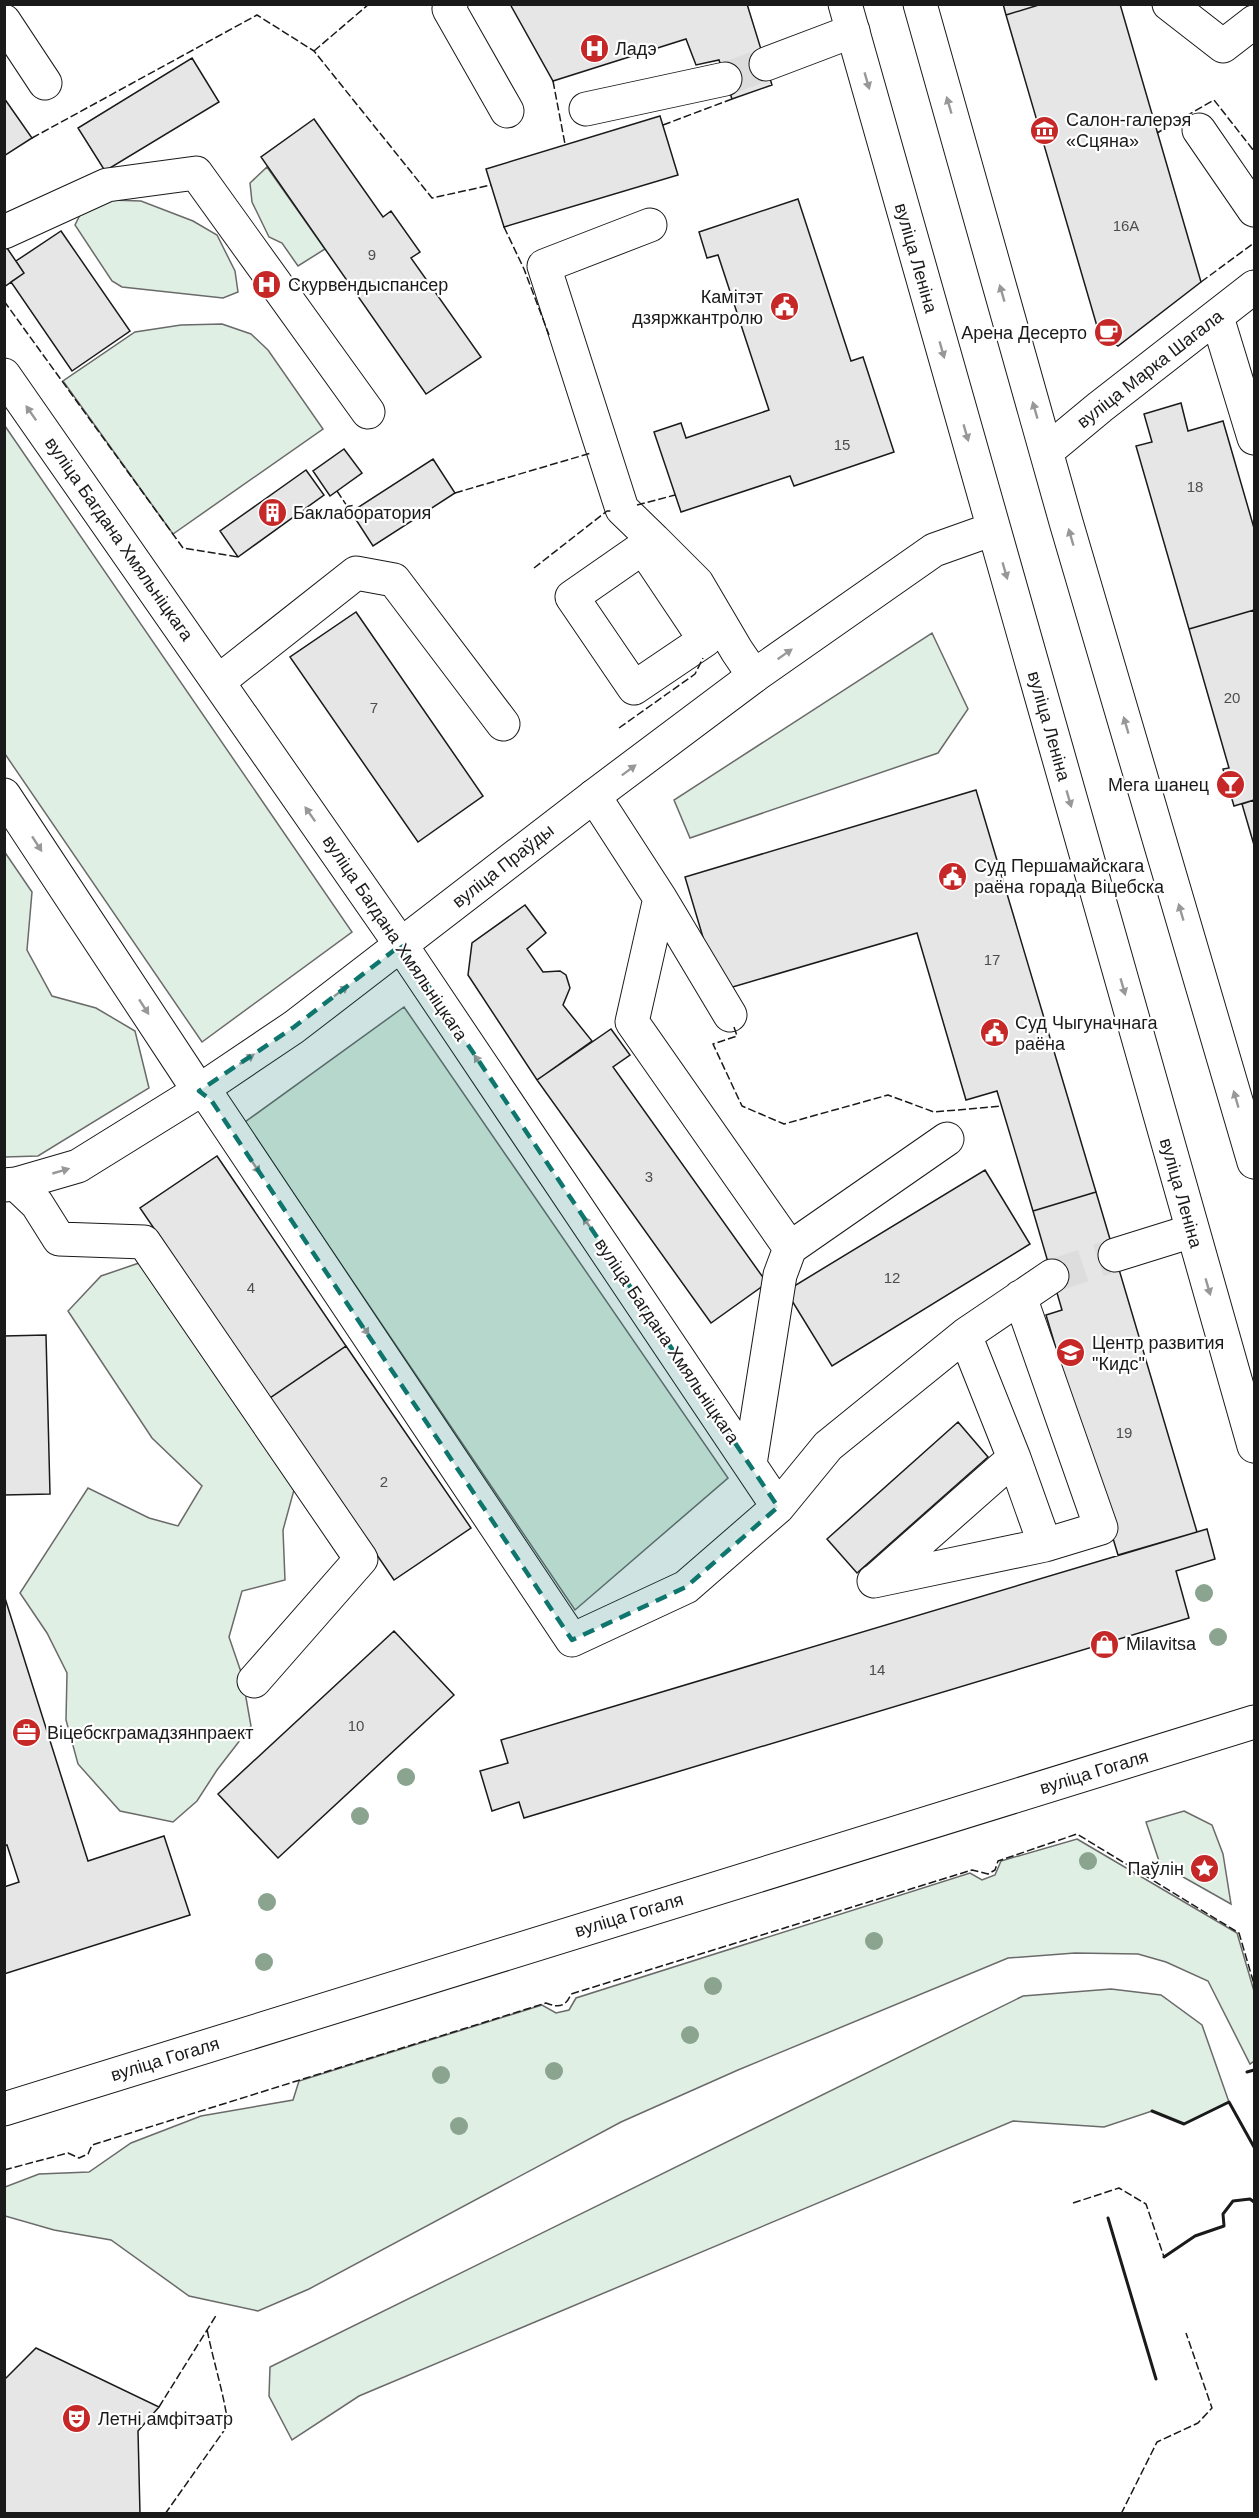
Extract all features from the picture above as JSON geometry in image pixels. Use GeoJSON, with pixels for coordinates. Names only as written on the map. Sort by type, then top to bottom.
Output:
{"type":"FeatureCollection","features":[{"type":"Feature","properties":{"kind":"street"},"geometry":{"type":"LineString","coordinates":[[451,4],[449,9],[507,111]]}},
{"type":"Feature","properties":{"kind":"street"},"geometry":{"type":"LineString","coordinates":[[920,4],[1047,451],[1254,1157]]}},
{"type":"Feature","properties":{"kind":"street"},"geometry":{"type":"LineString","coordinates":[[1169,4],[1223,46],[1254,22]]}},
{"type":"Feature","properties":{"kind":"street"},"geometry":{"type":"LineString","coordinates":[[766,64],[849,18]]}},
{"type":"Feature","properties":{"kind":"street","name":"вуліца Леніна"},"geometry":{"type":"LineString","coordinates":[[849,18],[1254,1446]]}},
{"type":"Feature","properties":{"kind":"street"},"geometry":{"type":"LineString","coordinates":[[4,21],[45,83]]}},
{"type":"Feature","properties":{"kind":"street"},"geometry":{"type":"LineString","coordinates":[[586,109],[725,79]]}},
{"type":"Feature","properties":{"kind":"street"},"geometry":{"type":"LineString","coordinates":[[1199,130],[1254,210]]}},
{"type":"Feature","properties":{"kind":"street"},"geometry":{"type":"LineString","coordinates":[[4,232],[107,185],[196,173],[368,412]]}},
{"type":"Feature","properties":{"kind":"street"},"geometry":{"type":"LineString","coordinates":[[650,225],[544,266],[622,509],[649,545],[697,583],[754,676]]}},
{"type":"Feature","properties":{"kind":"street","name":"вуліца Марка Шагала"},"geometry":{"type":"LineString","coordinates":[[1047,451],[1254,287]]}},
{"type":"Feature","properties":{"kind":"street"},"geometry":{"type":"LineString","coordinates":[[1217,317],[1254,438]]}},
{"type":"Feature","properties":{"kind":"street","name":"вуліца Багдана Хмяльніцкага"},"geometry":{"type":"LineString","coordinates":[[4,375],[401,945],[777,1507]]}},
{"type":"Feature","properties":{"kind":"street","name":"вуліца Праўды"},"geometry":{"type":"LineString","coordinates":[[10,1184],[78,1166],[199,1091],[294,1027],[754,676],[934,550],[993,530]]}},
{"type":"Feature","properties":{"kind":"street"},"geometry":{"type":"LineString","coordinates":[[219,681],[356,573],[394,580],[503,724]]}},
{"type":"Feature","properties":{"kind":"street"},"geometry":{"type":"LineString","coordinates":[[4,795],[199,1091],[211,1100],[572,1641],[686,1587],[777,1507],[828,1446],[965,1335],[1052,1276]]}},
{"type":"Feature","properties":{"kind":"street"},"geometry":{"type":"LineString","coordinates":[[594,796],[660,898],[730,1015]]}},
{"type":"Feature","properties":{"kind":"street"},"geometry":{"type":"LineString","coordinates":[[660,898],[632,1022],[790,1248]]}},
{"type":"Feature","properties":{"kind":"street"},"geometry":{"type":"LineString","coordinates":[[750,1464],[780,1275],[790,1248],[947,1139]]}},
{"type":"Feature","properties":{"kind":"street"},"geometry":{"type":"LineString","coordinates":[[10,1184],[37,1204],[59,1239],[144,1242],[361,1559],[254,1681]]}},
{"type":"Feature","properties":{"kind":"street"},"geometry":{"type":"LineString","coordinates":[[1114,1255],[1192,1231]]}},
{"type":"Feature","properties":{"kind":"street"},"geometry":{"type":"LineString","coordinates":[[1014,1458],[874,1581],[1045,1545],[1101,1528],[1020,1297]]}},
{"type":"Feature","properties":{"kind":"street"},"geometry":{"type":"LineString","coordinates":[[965,1335],[1014,1458],[1045,1545]]}},
{"type":"Feature","properties":{"kind":"street","name":"вуліца Гогаля"},"geometry":{"type":"LineString","coordinates":[[4,2109],[1254,1722]]}},
{"type":"Feature","properties":{"kind":"highlighted area"},"geometry":{"type":"Polygon","coordinates":[[[401,945],[778,1507],[686,1587],[572,1640],[211,1100],[199,1091],[294,1027],[401,945]]]}},
{"type":"Feature","properties":{"kind":"green space"},"geometry":{"type":"Polygon","coordinates":[[[267,167],[325,249],[298,266],[282,243],[269,237],[252,202],[250,183],[267,167]]]}},
{"type":"Feature","properties":{"kind":"green space"},"geometry":{"type":"Polygon","coordinates":[[[111,200],[141,201],[193,221],[217,235],[235,271],[238,292],[223,298],[122,287],[112,281],[75,225],[81,213],[111,200]]]}},
{"type":"Feature","properties":{"kind":"green space"},"geometry":{"type":"Polygon","coordinates":[[[222,324],[251,334],[268,350],[323,429],[173,534],[63,381],[135,332],[181,325],[222,324]]]}},
{"type":"Feature","properties":{"kind":"green space"},"geometry":{"type":"Polygon","coordinates":[[[5,426],[352,932],[202,1042],[5,754],[5,426]]]}},
{"type":"Feature","properties":{"kind":"green space"},"geometry":{"type":"Polygon","coordinates":[[[932,633],[968,709],[938,753],[690,838],[674,800],[932,633]]]}},
{"type":"Feature","properties":{"kind":"green space"},"geometry":{"type":"Polygon","coordinates":[[[4,851],[32,892],[27,950],[52,996],[96,1008],[135,1031],[149,1088],[38,1156],[5,1157],[4,851]]]}},
{"type":"Feature","properties":{"kind":"green space"},"geometry":{"type":"Polygon","coordinates":[[[404,1007],[728,1478],[575,1610],[245,1122],[404,1007]]]}},
{"type":"Feature","properties":{"kind":"green space"},"geometry":{"type":"Polygon","coordinates":[[[142,1262],[294,1490],[283,1530],[285,1580],[242,1591],[229,1637],[242,1675],[251,1726],[217,1770],[197,1801],[173,1822],[120,1811],[78,1764],[66,1720],[67,1673],[47,1633],[20,1593],[88,1488],[149,1518],[178,1526],[202,1486],[152,1438],[68,1311],[101,1276],[142,1262]]]}},
{"type":"Feature","properties":{"kind":"green space"},"geometry":{"type":"Polygon","coordinates":[[[1184,1811],[1212,1825],[1223,1854],[1231,1904],[1160,1864],[1146,1822],[1184,1811]]]}},
{"type":"Feature","properties":{"kind":"green space"},"geometry":{"type":"Polygon","coordinates":[[[1077,1839],[1237,1933],[1254,1991],[1254,2061],[1250,2064],[1208,1981],[1166,1962],[1138,1954],[1075,1953],[1008,1958],[738,2070],[621,2122],[309,2289],[258,2311],[189,2296],[111,2240],[54,2230],[5,2216],[5,2187],[39,2174],[89,2172],[131,2143],[201,2116],[293,2100],[299,2081],[542,2005],[556,2013],[569,2010],[576,1998],[970,1873],[982,1880],[995,1875],[1001,1861],[1077,1839]]]}},
{"type":"Feature","properties":{"kind":"green space"},"geometry":{"type":"Polygon","coordinates":[[[1111,1989],[1161,1995],[1202,2025],[1229,2102],[1184,2124],[1152,2111],[1104,2127],[1013,2121],[359,2396],[292,2440],[269,2396],[270,2367],[1023,1996],[1111,1989]]]}},
{"type":"Feature","properties":{"kind":"building","name":"Ладэ"},"geometry":{"type":"Polygon","coordinates":[[[510,4],[747,4],[772,85],[732,99],[719,60],[696,65],[686,39],[553,81],[510,4]]]}},
{"type":"Feature","properties":{"kind":"building"},"geometry":{"type":"Polygon","coordinates":[[[1003,4],[1042,4],[1006,15],[1003,4]]]}},
{"type":"Feature","properties":{"kind":"building"},"geometry":{"type":"Polygon","coordinates":[[[1042,4],[1120,4],[1201,282],[1118,346],[1099,333],[1006,15],[1042,4]]]}},
{"type":"Feature","properties":{"kind":"building"},"geometry":{"type":"Polygon","coordinates":[[[192,58],[219,102],[105,171],[78,128],[192,58]]]}},
{"type":"Feature","properties":{"kind":"building"},"geometry":{"type":"Polygon","coordinates":[[[4,98],[32,138],[4,156],[4,98]]]}},
{"type":"Feature","properties":{"kind":"building"},"geometry":{"type":"Polygon","coordinates":[[[660,116],[678,175],[504,227],[486,169],[660,116]]]}},
{"type":"Feature","properties":{"kind":"building"},"geometry":{"type":"Polygon","coordinates":[[[314,119],[383,217],[391,211],[420,252],[411,258],[481,357],[426,394],[261,157],[314,119]]]}},
{"type":"Feature","properties":{"kind":"building","name":"Камітэт дзяржкантролю"},"geometry":{"type":"Polygon","coordinates":[[[798,199],[851,361],[863,357],[894,452],[794,486],[790,476],[681,512],[654,432],[681,423],[686,438],[769,410],[718,255],[707,258],[699,232],[798,199]]]}},
{"type":"Feature","properties":{"kind":"building"},"geometry":{"type":"Polygon","coordinates":[[[61,231],[130,331],[72,371],[11,282],[24,273],[16,261],[61,231]]]}},
{"type":"Feature","properties":{"kind":"building"},"geometry":{"type":"Polygon","coordinates":[[[7,248],[24,273],[4,287],[4,250],[7,248]]]}},
{"type":"Feature","properties":{"kind":"building"},"geometry":{"type":"Polygon","coordinates":[[[1181,403],[1188,431],[1223,421],[1254,528],[1254,610],[1189,629],[1136,446],[1152,442],[1144,414],[1181,403]]]}},
{"type":"Feature","properties":{"kind":"building"},"geometry":{"type":"Polygon","coordinates":[[[344,449],[362,473],[330,496],[313,471],[344,449]]]}},
{"type":"Feature","properties":{"kind":"building"},"geometry":{"type":"Polygon","coordinates":[[[433,459],[455,493],[373,546],[351,512],[433,459]]]}},
{"type":"Feature","properties":{"kind":"building","name":"Баклаборатория"},"geometry":{"type":"Polygon","coordinates":[[[306,470],[324,495],[238,557],[220,531],[306,470]]]}},
{"type":"Feature","properties":{"kind":"building"},"geometry":{"type":"Polygon","coordinates":[[[1254,610],[1254,800],[1234,806],[1223,769],[1229,768],[1189,629],[1254,610]]]}},
{"type":"Feature","properties":{"kind":"building"},"geometry":{"type":"Polygon","coordinates":[[[356,612],[483,796],[418,842],[290,657],[356,612]]]}},
{"type":"Feature","properties":{"kind":"building"},"geometry":{"type":"Polygon","coordinates":[[[976,790],[1096,1192],[1033,1211],[997,1091],[966,1100],[917,933],[719,991],[685,877],[976,790]]]}},
{"type":"Feature","properties":{"kind":"building"},"geometry":{"type":"Polygon","coordinates":[[[1254,800],[1254,845],[1242,804],[1254,800]]]}},
{"type":"Feature","properties":{"kind":"building"},"geometry":{"type":"Polygon","coordinates":[[[525,905],[546,933],[527,949],[543,972],[560,971],[566,975],[570,988],[563,1005],[592,1041],[537,1080],[468,975],[472,943],[525,905]]]}},
{"type":"Feature","properties":{"kind":"building"},"geometry":{"type":"Polygon","coordinates":[[[611,1029],[630,1055],[613,1067],[767,1283],[711,1323],[537,1080],[611,1029]]]}},
{"type":"Feature","properties":{"kind":"building"},"geometry":{"type":"Polygon","coordinates":[[[217,1156],[346,1346],[270,1398],[140,1208],[217,1156]]]}},
{"type":"Feature","properties":{"kind":"building"},"geometry":{"type":"Polygon","coordinates":[[[985,1170],[1030,1244],[832,1366],[786,1291],[985,1170]]]}},
{"type":"Feature","properties":{"kind":"building"},"geometry":{"type":"Polygon","coordinates":[[[1096,1192],[1197,1532],[1118,1555],[1046,1315],[1062,1310],[1033,1211],[1096,1192]]]}},
{"type":"Feature","properties":{"kind":"building"},"geometry":{"type":"Polygon","coordinates":[[[46,1335],[50,1494],[4,1495],[4,1336],[46,1335]]]}},
{"type":"Feature","properties":{"kind":"building"},"geometry":{"type":"Polygon","coordinates":[[[346,1346],[471,1528],[394,1580],[270,1398],[346,1346]]]}},
{"type":"Feature","properties":{"kind":"building"},"geometry":{"type":"Polygon","coordinates":[[[958,1422],[988,1457],[857,1573],[827,1539],[958,1422]]]}},
{"type":"Feature","properties":{"kind":"building"},"geometry":{"type":"Polygon","coordinates":[[[1207,1529],[1215,1559],[1176,1571],[1189,1618],[524,1818],[519,1802],[492,1811],[480,1771],[508,1763],[501,1740],[1207,1529]]]}},
{"type":"Feature","properties":{"kind":"building","name":"Віцебскграмадзянпраект"},"geometry":{"type":"Polygon","coordinates":[[[4,1595],[88,1861],[164,1836],[190,1915],[4,1974],[4,1887],[19,1882],[7,1845],[4,1846],[4,1595]]]}},
{"type":"Feature","properties":{"kind":"building"},"geometry":{"type":"Polygon","coordinates":[[[394,1631],[454,1695],[278,1858],[218,1794],[394,1631]]]}},
{"type":"Feature","properties":{"kind":"building","name":"Летні амфітэатр"},"geometry":{"type":"Polygon","coordinates":[[[36,2348],[159,2407],[138,2431],[140,2514],[4,2514],[4,2380],[36,2348]]]}},
{"type":"Feature","properties":{"kind":"tunnel"},"geometry":{"type":"LineString","coordinates":[[725,79],[766,64]]}},
{"type":"Feature","properties":{"kind":"tunnel"},"geometry":{"type":"LineString","coordinates":[[1052,1276],[1115,1255]]}},
{"type":"Feature","properties":{"kind":"fence"},"geometry":{"type":"LineString","coordinates":[[314,51],[369,4]]}},
{"type":"Feature","properties":{"kind":"fence"},"geometry":{"type":"LineString","coordinates":[[32,138],[257,15],[314,51],[432,198],[491,185]]}},
{"type":"Feature","properties":{"kind":"fence"},"geometry":{"type":"LineString","coordinates":[[553,81],[565,144]]}},
{"type":"Feature","properties":{"kind":"fence"},"geometry":{"type":"LineString","coordinates":[[663,125],[732,99]]}},
{"type":"Feature","properties":{"kind":"fence"},"geometry":{"type":"LineString","coordinates":[[1157,133],[1214,100],[1254,151]]}},
{"type":"Feature","properties":{"kind":"fence"},"geometry":{"type":"LineString","coordinates":[[504,227],[524,269],[549,335]]}},
{"type":"Feature","properties":{"kind":"fence"},"geometry":{"type":"LineString","coordinates":[[1201,282],[1254,243]]}},
{"type":"Feature","properties":{"kind":"fence"},"geometry":{"type":"LineString","coordinates":[[4,301],[183,548],[238,557]]}},
{"type":"Feature","properties":{"kind":"fence"},"geometry":{"type":"LineString","coordinates":[[455,493],[591,453]]}},
{"type":"Feature","properties":{"kind":"fence"},"geometry":{"type":"LineString","coordinates":[[337,491],[351,512]]}},
{"type":"Feature","properties":{"kind":"fence"},"geometry":{"type":"LineString","coordinates":[[637,505],[675,495]]}},
{"type":"Feature","properties":{"kind":"fence"},"geometry":{"type":"LineString","coordinates":[[534,568],[607,511],[611,511]]}},
{"type":"Feature","properties":{"kind":"fence"},"geometry":{"type":"LineString","coordinates":[[619,728],[695,674],[703,658]]}},
{"type":"Feature","properties":{"kind":"fence"},"geometry":{"type":"LineString","coordinates":[[734,1027],[737,1036],[713,1044],[742,1106],[784,1124],[888,1095],[934,1112],[1002,1106]]}},
{"type":"Feature","properties":{"kind":"fence"},"geometry":{"type":"LineString","coordinates":[[4,2170],[68,2153],[79,2158],[88,2154],[92,2145],[546,2003],[554,2006],[561,2005],[567,2002],[571,1994],[972,1870],[988,1874],[995,1870],[998,1861],[1077,1834],[1239,1933],[1254,1984]]}},
{"type":"Feature","properties":{"kind":"fence"},"geometry":{"type":"LineString","coordinates":[[1073,2203],[1119,2188],[1146,2204],[1164,2257]]}},
{"type":"Feature","properties":{"kind":"fence"},"geometry":{"type":"LineString","coordinates":[[159,2407],[217,2314]]}},
{"type":"Feature","properties":{"kind":"fence"},"geometry":{"type":"LineString","coordinates":[[165,2514],[228,2425],[207,2329]]}},
{"type":"Feature","properties":{"kind":"fence"},"geometry":{"type":"LineString","coordinates":[[1121,2514],[1157,2442],[1198,2423],[1212,2408],[1186,2333]]}},
{"type":"Feature","properties":{"kind":"wall"},"geometry":{"type":"LineString","coordinates":[[1247,2072],[1254,2070]]}},
{"type":"Feature","properties":{"kind":"wall"},"geometry":{"type":"LineString","coordinates":[[1152,2111],[1184,2124],[1229,2102],[1254,2147]]}},
{"type":"Feature","properties":{"kind":"wall"},"geometry":{"type":"LineString","coordinates":[[1164,2257],[1195,2236],[1224,2226],[1223,2214],[1233,2201],[1250,2199],[1254,2202]]}},
{"type":"Feature","properties":{"kind":"wall"},"geometry":{"type":"LineString","coordinates":[[1108,2218],[1156,2379]]}},
{"type":"Feature","properties":{"kind":"place","name":"Ладэ"},"geometry":{"type":"Point","coordinates":[594,49]}},
{"type":"Feature","properties":{"kind":"place","name":"Салон-галерэя «Сцяна»"},"geometry":{"type":"Point","coordinates":[1045,130]}},
{"type":"Feature","properties":{"kind":"place","name":"Скурвендыспансер"},"geometry":{"type":"Point","coordinates":[267,285]}},
{"type":"Feature","properties":{"kind":"place","name":"Камітэт дзяржкантролю"},"geometry":{"type":"Point","coordinates":[784,307]}},
{"type":"Feature","properties":{"kind":"place","name":"Арена Десерто"},"geometry":{"type":"Point","coordinates":[1108,333]}},
{"type":"Feature","properties":{"kind":"place","name":"Баклаборатория"},"geometry":{"type":"Point","coordinates":[272,513]}},
{"type":"Feature","properties":{"kind":"place","name":"Мега шанец"},"geometry":{"type":"Point","coordinates":[1230,785]}},
{"type":"Feature","properties":{"kind":"place","name":"Суд Першамайскага раёна горада Віцебска"},"geometry":{"type":"Point","coordinates":[953,876]}},
{"type":"Feature","properties":{"kind":"place","name":"Суд Чыгуначнага раёна"},"geometry":{"type":"Point","coordinates":[994,1033]}},
{"type":"Feature","properties":{"kind":"place","name":"Центр развития \"Кидс\""},"geometry":{"type":"Point","coordinates":[1071,1353]}},
{"type":"Feature","properties":{"kind":"place","name":"Milavitsa"},"geometry":{"type":"Point","coordinates":[1105,1644]}},
{"type":"Feature","properties":{"kind":"place","name":"Віцебскграмадзянпраект"},"geometry":{"type":"Point","coordinates":[26,1733]}},
{"type":"Feature","properties":{"kind":"place","name":"Паўлін"},"geometry":{"type":"Point","coordinates":[1205,1869]}},
{"type":"Feature","properties":{"kind":"place","name":"Летні амфітэатр"},"geometry":{"type":"Point","coordinates":[77,2419]}}]}
